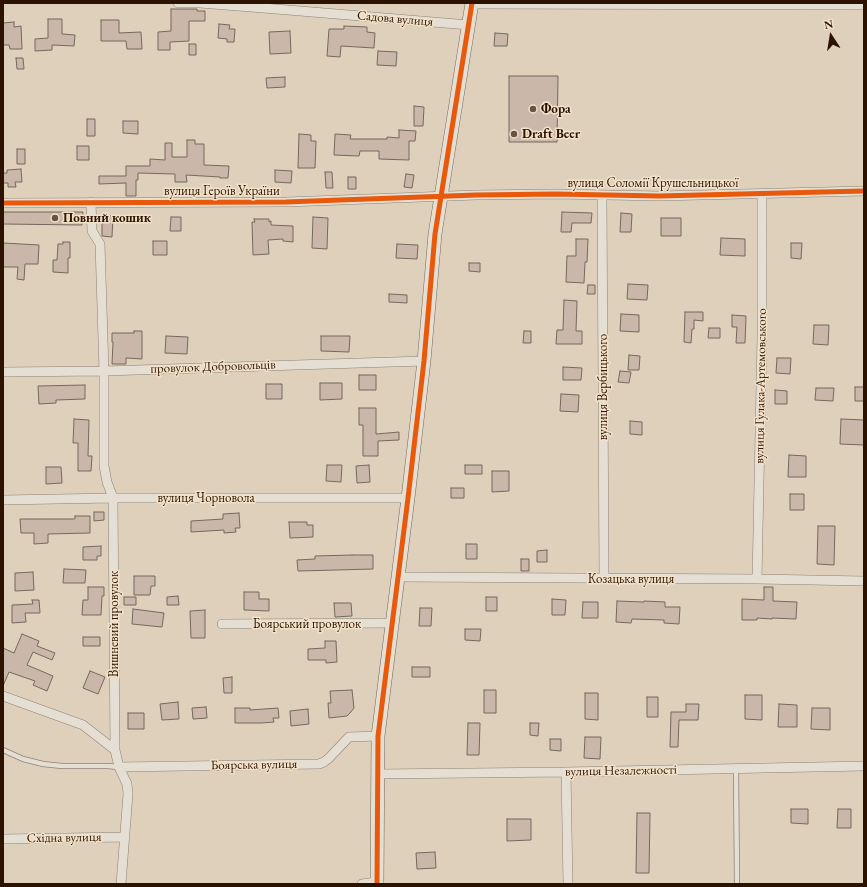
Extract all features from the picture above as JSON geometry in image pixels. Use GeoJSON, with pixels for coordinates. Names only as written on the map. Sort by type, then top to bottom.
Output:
{"type":"FeatureCollection","features":[{"type":"Feature","properties":{"kind":"street","name":"Садова вулиця"},"geometry":{"type":"LineString","coordinates":[[178,3],[276,6],[469,25]]}},
{"type":"Feature","properties":{"kind":"street"},"geometry":{"type":"LineString","coordinates":[[362,884],[377,883],[378,736],[424,361],[435,234],[472,4],[864,5]]}},
{"type":"Feature","properties":{"kind":"street","name":"вулиця Соломії Крушельницької"},"geometry":{"type":"LineString","coordinates":[[441,196],[556,194],[659,196],[864,191]]}},
{"type":"Feature","properties":{"kind":"street","name":"вулиця Гулака-Артемовського"},"geometry":{"type":"LineString","coordinates":[[757,579],[762,337],[762,194]]}},
{"type":"Feature","properties":{"kind":"street","name":"вулиця Вербицького"},"geometry":{"type":"LineString","coordinates":[[602,195],[604,578]]}},
{"type":"Feature","properties":{"kind":"street","name":"вулиця Героїв України"},"geometry":{"type":"LineString","coordinates":[[3,203],[286,202],[441,196]]}},
{"type":"Feature","properties":{"kind":"street","name":"Вишневий провулок"},"geometry":{"type":"LineString","coordinates":[[91,202],[92,231],[100,244],[104,371],[104,466],[107,482],[113,498],[115,750],[119,767],[127,784],[128,794],[121,884]]}},
{"type":"Feature","properties":{"kind":"street","name":"провулок Добровольців"},"geometry":{"type":"LineString","coordinates":[[3,372],[104,371],[424,361]]}},
{"type":"Feature","properties":{"kind":"street","name":"вулиця Чорновола"},"geometry":{"type":"LineString","coordinates":[[3,500],[113,498],[408,498]]}},
{"type":"Feature","properties":{"kind":"street","name":"Козацька вулиця"},"geometry":{"type":"LineString","coordinates":[[398,578],[604,578],[864,581]]}},
{"type":"Feature","properties":{"kind":"street","name":"Боярський провулок"},"geometry":{"type":"LineString","coordinates":[[222,624],[392,623]]}},
{"type":"Feature","properties":{"kind":"street"},"geometry":{"type":"LineString","coordinates":[[3,696],[83,725],[115,750]]}},
{"type":"Feature","properties":{"kind":"street","name":"Боярська вулиця"},"geometry":{"type":"LineString","coordinates":[[119,767],[319,764],[328,759],[349,737],[378,736]]}},
{"type":"Feature","properties":{"kind":"street","name":"вулиця Незалежності"},"geometry":{"type":"LineString","coordinates":[[378,774],[864,766]]}},
{"type":"Feature","properties":{"kind":"street"},"geometry":{"type":"LineString","coordinates":[[566,772],[568,884]]}},
{"type":"Feature","properties":{"kind":"street","name":"Східна вулиця"},"geometry":{"type":"LineString","coordinates":[[3,839],[125,837]]}},
{"type":"Feature","properties":{"kind":"lane"},"geometry":{"type":"LineString","coordinates":[[3,750],[23,759],[43,764],[62,766],[119,767]]}},
{"type":"Feature","properties":{"kind":"lane"},"geometry":{"type":"LineString","coordinates":[[736,769],[737,884]]}},
{"type":"Feature","properties":{"kind":"building"},"geometry":{"type":"Polygon","coordinates":[[[171,9],[197,9],[197,11],[205,11],[205,21],[189,21],[189,41],[170,42],[170,50],[158,50],[158,32],[171,31],[171,9]]]}},
{"type":"Feature","properties":{"kind":"building"},"geometry":{"type":"Polygon","coordinates":[[[48,19],[62,19],[62,34],[75,35],[74,46],[52,45],[52,50],[35,51],[35,39],[48,38],[48,19]]]}},
{"type":"Feature","properties":{"kind":"building"},"geometry":{"type":"Polygon","coordinates":[[[101,20],[119,20],[119,33],[141,32],[142,49],[127,49],[126,41],[101,41],[101,20]]]}},
{"type":"Feature","properties":{"kind":"building"},"geometry":{"type":"Polygon","coordinates":[[[14,22],[14,27],[21,26],[22,49],[10,49],[9,45],[3,45],[3,23],[14,22]]]}},
{"type":"Feature","properties":{"kind":"building"},"geometry":{"type":"Polygon","coordinates":[[[219,24],[230,25],[229,29],[235,29],[234,42],[227,42],[227,39],[218,38],[219,24]]]}},
{"type":"Feature","properties":{"kind":"building"},"geometry":{"type":"Polygon","coordinates":[[[344,26],[367,27],[367,32],[375,33],[374,48],[341,46],[340,57],[327,56],[329,29],[344,29],[344,26]]]}},
{"type":"Feature","properties":{"kind":"building"},"geometry":{"type":"Polygon","coordinates":[[[290,31],[291,53],[270,54],[269,32],[290,31]]]}},
{"type":"Feature","properties":{"kind":"building"},"geometry":{"type":"Polygon","coordinates":[[[495,33],[508,34],[507,46],[494,46],[495,33]]]}},
{"type":"Feature","properties":{"kind":"building"},"geometry":{"type":"Polygon","coordinates":[[[189,44],[196,44],[196,55],[189,55],[189,44]]]}},
{"type":"Feature","properties":{"kind":"building"},"geometry":{"type":"Polygon","coordinates":[[[378,51],[397,52],[396,66],[377,65],[378,51]]]}},
{"type":"Feature","properties":{"kind":"building"},"geometry":{"type":"Polygon","coordinates":[[[16,58],[23,58],[24,69],[17,69],[16,58]]]}},
{"type":"Feature","properties":{"kind":"building","name":"Фора"},"geometry":{"type":"Polygon","coordinates":[[[509,76],[558,76],[557,142],[509,142],[509,76]]]}},
{"type":"Feature","properties":{"kind":"building"},"geometry":{"type":"Polygon","coordinates":[[[285,77],[285,87],[267,88],[266,78],[285,77]]]}},
{"type":"Feature","properties":{"kind":"building"},"geometry":{"type":"Polygon","coordinates":[[[414,106],[424,107],[423,126],[414,126],[414,106]]]}},
{"type":"Feature","properties":{"kind":"building"},"geometry":{"type":"Polygon","coordinates":[[[87,119],[95,119],[95,136],[87,136],[87,119]]]}},
{"type":"Feature","properties":{"kind":"building"},"geometry":{"type":"Polygon","coordinates":[[[123,121],[138,121],[138,134],[123,133],[123,121]]]}},
{"type":"Feature","properties":{"kind":"building"},"geometry":{"type":"Polygon","coordinates":[[[399,130],[416,131],[415,141],[409,141],[409,160],[379,159],[379,151],[360,151],[359,156],[334,155],[335,134],[351,135],[350,139],[387,139],[387,137],[399,138],[399,130]]]}},
{"type":"Feature","properties":{"kind":"building"},"geometry":{"type":"Polygon","coordinates":[[[299,134],[311,135],[311,141],[316,141],[315,168],[298,168],[299,134]]]}},
{"type":"Feature","properties":{"kind":"building"},"geometry":{"type":"Polygon","coordinates":[[[187,140],[195,140],[195,144],[204,144],[204,165],[229,166],[228,178],[186,175],[187,182],[175,182],[175,174],[138,173],[138,180],[136,180],[136,196],[126,196],[126,183],[99,184],[99,176],[126,176],[126,166],[150,166],[150,159],[165,160],[165,143],[172,143],[172,157],[187,157],[187,140]]]}},
{"type":"Feature","properties":{"kind":"building"},"geometry":{"type":"Polygon","coordinates":[[[77,146],[89,146],[89,160],[77,160],[77,146]]]}},
{"type":"Feature","properties":{"kind":"building"},"geometry":{"type":"Polygon","coordinates":[[[17,149],[25,149],[25,164],[17,164],[17,149]]]}},
{"type":"Feature","properties":{"kind":"building"},"geometry":{"type":"Polygon","coordinates":[[[21,169],[22,182],[15,182],[16,187],[8,187],[8,183],[3,183],[3,173],[7,173],[7,170],[21,169]]]}},
{"type":"Feature","properties":{"kind":"building"},"geometry":{"type":"Polygon","coordinates":[[[275,170],[292,171],[291,183],[275,182],[275,170]]]}},
{"type":"Feature","properties":{"kind":"building"},"geometry":{"type":"Polygon","coordinates":[[[325,172],[332,172],[333,188],[326,188],[325,172]]]}},
{"type":"Feature","properties":{"kind":"building"},"geometry":{"type":"Polygon","coordinates":[[[406,174],[414,175],[412,188],[404,187],[406,174]]]}},
{"type":"Feature","properties":{"kind":"building"},"geometry":{"type":"Polygon","coordinates":[[[348,177],[356,177],[356,189],[348,189],[348,177]]]}},
{"type":"Feature","properties":{"kind":"building"},"geometry":{"type":"Polygon","coordinates":[[[3,212],[83,212],[82,225],[3,224],[3,212]]]}},
{"type":"Feature","properties":{"kind":"building"},"geometry":{"type":"Polygon","coordinates":[[[562,212],[592,213],[591,223],[572,223],[571,232],[561,232],[562,212]]]}},
{"type":"Feature","properties":{"kind":"building"},"geometry":{"type":"Polygon","coordinates":[[[621,213],[632,214],[631,232],[620,232],[621,213]]]}},
{"type":"Feature","properties":{"kind":"building"},"geometry":{"type":"Polygon","coordinates":[[[102,216],[113,216],[112,237],[102,236],[102,216]]]}},
{"type":"Feature","properties":{"kind":"building"},"geometry":{"type":"Polygon","coordinates":[[[171,217],[181,217],[181,231],[170,231],[171,217]]]}},
{"type":"Feature","properties":{"kind":"building"},"geometry":{"type":"Polygon","coordinates":[[[313,217],[328,218],[327,249],[312,248],[313,217]]]}},
{"type":"Feature","properties":{"kind":"building"},"geometry":{"type":"Polygon","coordinates":[[[661,218],[681,218],[681,236],[661,236],[661,218]]]}},
{"type":"Feature","properties":{"kind":"building"},"geometry":{"type":"Polygon","coordinates":[[[254,219],[269,219],[269,222],[271,221],[271,225],[293,226],[293,242],[283,241],[283,239],[268,240],[269,254],[253,255],[252,222],[255,222],[254,219]]]}},
{"type":"Feature","properties":{"kind":"building"},"geometry":{"type":"Polygon","coordinates":[[[721,238],[745,239],[745,256],[720,255],[721,238]]]}},
{"type":"Feature","properties":{"kind":"building"},"geometry":{"type":"Polygon","coordinates":[[[576,239],[588,239],[584,283],[566,282],[567,256],[576,256],[576,239]]]}},
{"type":"Feature","properties":{"kind":"building"},"geometry":{"type":"Polygon","coordinates":[[[153,241],[167,241],[167,255],[153,255],[153,241]]]}},
{"type":"Feature","properties":{"kind":"building"},"geometry":{"type":"Polygon","coordinates":[[[63,242],[70,242],[68,273],[53,272],[53,260],[57,260],[58,244],[63,244],[63,242]]]}},
{"type":"Feature","properties":{"kind":"building"},"geometry":{"type":"Polygon","coordinates":[[[3,243],[39,245],[38,264],[25,264],[24,280],[17,279],[18,267],[3,267],[3,243]]]}},
{"type":"Feature","properties":{"kind":"building"},"geometry":{"type":"Polygon","coordinates":[[[791,243],[802,243],[801,259],[791,258],[791,243]]]}},
{"type":"Feature","properties":{"kind":"building"},"geometry":{"type":"Polygon","coordinates":[[[397,244],[418,245],[417,259],[396,258],[397,244]]]}},
{"type":"Feature","properties":{"kind":"building"},"geometry":{"type":"Polygon","coordinates":[[[469,263],[480,263],[480,272],[469,271],[469,263]]]}},
{"type":"Feature","properties":{"kind":"building"},"geometry":{"type":"Polygon","coordinates":[[[628,284],[648,285],[647,300],[627,299],[628,284]]]}},
{"type":"Feature","properties":{"kind":"building"},"geometry":{"type":"Polygon","coordinates":[[[588,285],[595,285],[595,294],[587,294],[588,285]]]}},
{"type":"Feature","properties":{"kind":"building"},"geometry":{"type":"Polygon","coordinates":[[[389,294],[407,295],[407,303],[389,302],[389,294]]]}},
{"type":"Feature","properties":{"kind":"building"},"geometry":{"type":"Polygon","coordinates":[[[564,300],[577,301],[576,331],[582,331],[582,344],[556,344],[557,330],[563,330],[564,300]]]}},
{"type":"Feature","properties":{"kind":"building"},"geometry":{"type":"Polygon","coordinates":[[[685,312],[703,312],[703,321],[694,320],[691,343],[684,342],[685,312]]]}},
{"type":"Feature","properties":{"kind":"building"},"geometry":{"type":"Polygon","coordinates":[[[621,314],[639,315],[639,332],[620,331],[621,314]]]}},
{"type":"Feature","properties":{"kind":"building"},"geometry":{"type":"Polygon","coordinates":[[[732,315],[746,316],[745,343],[736,343],[737,327],[732,327],[732,315]]]}},
{"type":"Feature","properties":{"kind":"building"},"geometry":{"type":"Polygon","coordinates":[[[814,325],[829,325],[828,345],[813,344],[814,325]]]}},
{"type":"Feature","properties":{"kind":"building"},"geometry":{"type":"Polygon","coordinates":[[[709,328],[720,328],[720,338],[708,338],[709,328]]]}},
{"type":"Feature","properties":{"kind":"building"},"geometry":{"type":"Polygon","coordinates":[[[134,331],[142,331],[142,359],[126,358],[126,364],[112,364],[112,333],[134,333],[134,331]]]}},
{"type":"Feature","properties":{"kind":"building"},"geometry":{"type":"Polygon","coordinates":[[[524,331],[531,331],[531,343],[523,343],[524,331]]]}},
{"type":"Feature","properties":{"kind":"building"},"geometry":{"type":"Polygon","coordinates":[[[166,336],[188,337],[187,354],[165,353],[166,336]]]}},
{"type":"Feature","properties":{"kind":"building"},"geometry":{"type":"Polygon","coordinates":[[[321,336],[350,336],[349,352],[321,351],[321,336]]]}},
{"type":"Feature","properties":{"kind":"building"},"geometry":{"type":"Polygon","coordinates":[[[629,355],[640,356],[639,370],[628,370],[629,355]]]}},
{"type":"Feature","properties":{"kind":"building"},"geometry":{"type":"Polygon","coordinates":[[[777,358],[791,358],[790,374],[776,373],[777,358]]]}},
{"type":"Feature","properties":{"kind":"building"},"geometry":{"type":"Polygon","coordinates":[[[563,367],[582,368],[581,380],[563,380],[563,367]]]}},
{"type":"Feature","properties":{"kind":"building"},"geometry":{"type":"Polygon","coordinates":[[[620,371],[631,372],[629,383],[618,382],[620,371]]]}},
{"type":"Feature","properties":{"kind":"building"},"geometry":{"type":"Polygon","coordinates":[[[359,375],[376,375],[376,390],[359,390],[359,375]]]}},
{"type":"Feature","properties":{"kind":"building"},"geometry":{"type":"Polygon","coordinates":[[[320,383],[342,383],[342,399],[320,400],[320,383]]]}},
{"type":"Feature","properties":{"kind":"building"},"geometry":{"type":"Polygon","coordinates":[[[266,384],[282,384],[282,399],[266,399],[266,384]]]}},
{"type":"Feature","properties":{"kind":"building"},"geometry":{"type":"Polygon","coordinates":[[[85,385],[85,399],[56,400],[56,403],[39,404],[38,386],[85,385]]]}},
{"type":"Feature","properties":{"kind":"building"},"geometry":{"type":"Polygon","coordinates":[[[855,387],[864,387],[864,401],[855,401],[855,387]]]}},
{"type":"Feature","properties":{"kind":"building"},"geometry":{"type":"Polygon","coordinates":[[[816,388],[834,388],[833,401],[815,400],[816,388]]]}},
{"type":"Feature","properties":{"kind":"building"},"geometry":{"type":"Polygon","coordinates":[[[775,390],[787,391],[787,404],[775,404],[775,390]]]}},
{"type":"Feature","properties":{"kind":"building"},"geometry":{"type":"Polygon","coordinates":[[[561,394],[579,395],[578,412],[560,411],[561,394]]]}},
{"type":"Feature","properties":{"kind":"building"},"geometry":{"type":"Polygon","coordinates":[[[359,408],[376,408],[376,434],[399,432],[399,440],[378,441],[378,456],[363,456],[363,425],[359,425],[359,408]]]}},
{"type":"Feature","properties":{"kind":"building"},"geometry":{"type":"Polygon","coordinates":[[[74,419],[89,420],[88,456],[92,456],[91,471],[78,471],[78,443],[73,443],[74,419]]]}},
{"type":"Feature","properties":{"kind":"building"},"geometry":{"type":"Polygon","coordinates":[[[841,419],[864,420],[864,445],[840,444],[841,419]]]}},
{"type":"Feature","properties":{"kind":"building"},"geometry":{"type":"Polygon","coordinates":[[[630,421],[642,422],[642,435],[630,434],[630,421]]]}},
{"type":"Feature","properties":{"kind":"building"},"geometry":{"type":"Polygon","coordinates":[[[789,455],[806,456],[806,477],[788,477],[789,455]]]}},
{"type":"Feature","properties":{"kind":"building"},"geometry":{"type":"Polygon","coordinates":[[[327,465],[342,465],[341,482],[326,481],[327,465]]]}},
{"type":"Feature","properties":{"kind":"building"},"geometry":{"type":"Polygon","coordinates":[[[369,465],[370,482],[357,483],[356,466],[369,465]]]}},
{"type":"Feature","properties":{"kind":"building"},"geometry":{"type":"Polygon","coordinates":[[[465,465],[482,465],[482,474],[465,474],[465,465]]]}},
{"type":"Feature","properties":{"kind":"building"},"geometry":{"type":"Polygon","coordinates":[[[46,467],[61,467],[62,483],[46,484],[46,467]]]}},
{"type":"Feature","properties":{"kind":"building"},"geometry":{"type":"Polygon","coordinates":[[[492,471],[509,471],[509,491],[492,492],[492,471]]]}},
{"type":"Feature","properties":{"kind":"building"},"geometry":{"type":"Polygon","coordinates":[[[451,488],[464,488],[464,498],[451,498],[451,488]]]}},
{"type":"Feature","properties":{"kind":"building"},"geometry":{"type":"Polygon","coordinates":[[[790,494],[804,494],[804,510],[790,510],[790,494]]]}},
{"type":"Feature","properties":{"kind":"building"},"geometry":{"type":"Polygon","coordinates":[[[94,512],[104,512],[104,520],[94,521],[94,512]]]}},
{"type":"Feature","properties":{"kind":"building"},"geometry":{"type":"Polygon","coordinates":[[[239,513],[240,528],[235,528],[236,532],[224,533],[224,530],[191,532],[191,521],[223,519],[223,514],[239,513]]]}},
{"type":"Feature","properties":{"kind":"building"},"geometry":{"type":"Polygon","coordinates":[[[75,516],[90,516],[90,533],[48,534],[48,543],[34,544],[34,533],[21,533],[20,519],[75,519],[75,516]]]}},
{"type":"Feature","properties":{"kind":"building"},"geometry":{"type":"Polygon","coordinates":[[[289,522],[307,522],[307,525],[313,525],[313,537],[290,538],[289,522]]]}},
{"type":"Feature","properties":{"kind":"building"},"geometry":{"type":"Polygon","coordinates":[[[818,526],[835,526],[834,565],[817,564],[818,526]]]}},
{"type":"Feature","properties":{"kind":"building"},"geometry":{"type":"Polygon","coordinates":[[[466,544],[477,544],[477,559],[466,559],[466,544]]]}},
{"type":"Feature","properties":{"kind":"building"},"geometry":{"type":"Polygon","coordinates":[[[101,546],[101,556],[97,556],[97,560],[83,560],[83,547],[101,546]]]}},
{"type":"Feature","properties":{"kind":"building"},"geometry":{"type":"Polygon","coordinates":[[[547,550],[547,562],[537,562],[537,551],[547,550]]]}},
{"type":"Feature","properties":{"kind":"building"},"geometry":{"type":"Polygon","coordinates":[[[373,555],[373,569],[298,571],[297,560],[315,559],[315,556],[373,555]]]}},
{"type":"Feature","properties":{"kind":"building"},"geometry":{"type":"Polygon","coordinates":[[[521,559],[529,559],[529,571],[521,571],[521,559]]]}},
{"type":"Feature","properties":{"kind":"building"},"geometry":{"type":"Polygon","coordinates":[[[64,569],[86,570],[85,583],[63,583],[64,569]]]}},
{"type":"Feature","properties":{"kind":"building"},"geometry":{"type":"Polygon","coordinates":[[[33,572],[34,590],[15,591],[15,573],[33,572]]]}},
{"type":"Feature","properties":{"kind":"building"},"geometry":{"type":"Polygon","coordinates":[[[134,576],[155,576],[155,586],[151,586],[150,595],[134,595],[134,576]]]}},
{"type":"Feature","properties":{"kind":"building"},"geometry":{"type":"Polygon","coordinates":[[[88,587],[104,587],[101,615],[82,615],[83,600],[88,600],[88,587]]]}},
{"type":"Feature","properties":{"kind":"building"},"geometry":{"type":"Polygon","coordinates":[[[764,587],[773,587],[773,601],[797,602],[796,619],[757,618],[757,620],[742,620],[742,599],[764,600],[764,587]]]}},
{"type":"Feature","properties":{"kind":"building"},"geometry":{"type":"Polygon","coordinates":[[[244,592],[259,592],[259,599],[269,599],[269,611],[244,610],[244,592]]]}},
{"type":"Feature","properties":{"kind":"building"},"geometry":{"type":"Polygon","coordinates":[[[178,596],[179,605],[167,605],[167,597],[178,596]]]}},
{"type":"Feature","properties":{"kind":"building"},"geometry":{"type":"Polygon","coordinates":[[[124,597],[136,597],[136,605],[124,605],[124,597]]]}},
{"type":"Feature","properties":{"kind":"building"},"geometry":{"type":"Polygon","coordinates":[[[486,597],[497,597],[497,611],[486,611],[486,597]]]}},
{"type":"Feature","properties":{"kind":"building"},"geometry":{"type":"Polygon","coordinates":[[[552,599],[566,600],[565,615],[552,615],[552,599]]]}},
{"type":"Feature","properties":{"kind":"building"},"geometry":{"type":"Polygon","coordinates":[[[32,600],[39,600],[40,613],[25,613],[26,622],[12,623],[12,605],[33,604],[32,600]]]}},
{"type":"Feature","properties":{"kind":"building"},"geometry":{"type":"Polygon","coordinates":[[[617,601],[665,602],[665,607],[680,607],[679,624],[664,623],[664,620],[632,619],[631,623],[616,622],[617,601]]]}},
{"type":"Feature","properties":{"kind":"building"},"geometry":{"type":"Polygon","coordinates":[[[583,602],[598,602],[598,618],[582,618],[583,602]]]}},
{"type":"Feature","properties":{"kind":"building"},"geometry":{"type":"Polygon","coordinates":[[[334,603],[351,603],[352,616],[335,617],[334,603]]]}},
{"type":"Feature","properties":{"kind":"building"},"geometry":{"type":"Polygon","coordinates":[[[420,608],[432,608],[431,626],[419,626],[420,608]]]}},
{"type":"Feature","properties":{"kind":"building"},"geometry":{"type":"Polygon","coordinates":[[[133,609],[164,613],[162,627],[132,624],[133,609]]]}},
{"type":"Feature","properties":{"kind":"building"},"geometry":{"type":"Polygon","coordinates":[[[205,610],[205,638],[191,638],[190,611],[205,610]]]}},
{"type":"Feature","properties":{"kind":"building"},"geometry":{"type":"Polygon","coordinates":[[[465,629],[481,629],[480,641],[465,640],[465,629]]]}},
{"type":"Feature","properties":{"kind":"building"},"geometry":{"type":"Polygon","coordinates":[[[22,634],[39,641],[37,646],[55,653],[52,660],[33,652],[27,665],[53,676],[47,691],[33,685],[35,681],[9,672],[3,686],[3,648],[14,653],[22,634]]]}},
{"type":"Feature","properties":{"kind":"building"},"geometry":{"type":"Polygon","coordinates":[[[83,637],[100,637],[100,646],[83,646],[83,637]]]}},
{"type":"Feature","properties":{"kind":"building"},"geometry":{"type":"Polygon","coordinates":[[[325,641],[336,641],[337,662],[326,663],[326,660],[308,660],[308,649],[325,648],[325,641]]]}},
{"type":"Feature","properties":{"kind":"building"},"geometry":{"type":"Polygon","coordinates":[[[412,667],[430,667],[430,677],[412,677],[412,667]]]}},
{"type":"Feature","properties":{"kind":"building"},"geometry":{"type":"Polygon","coordinates":[[[90,671],[105,677],[98,694],[83,688],[90,671]]]}},
{"type":"Feature","properties":{"kind":"building"},"geometry":{"type":"Polygon","coordinates":[[[232,677],[232,693],[224,693],[223,678],[232,677]]]}},
{"type":"Feature","properties":{"kind":"building"},"geometry":{"type":"Polygon","coordinates":[[[352,690],[354,708],[350,713],[347,716],[329,718],[328,703],[331,703],[330,691],[352,690]]]}},
{"type":"Feature","properties":{"kind":"building"},"geometry":{"type":"Polygon","coordinates":[[[484,690],[496,690],[496,713],[484,713],[484,690]]]}},
{"type":"Feature","properties":{"kind":"building"},"geometry":{"type":"Polygon","coordinates":[[[585,693],[598,693],[598,720],[585,719],[585,693]]]}},
{"type":"Feature","properties":{"kind":"building"},"geometry":{"type":"Polygon","coordinates":[[[745,695],[762,695],[762,720],[745,719],[745,695]]]}},
{"type":"Feature","properties":{"kind":"building"},"geometry":{"type":"Polygon","coordinates":[[[647,697],[658,697],[658,717],[647,717],[647,697]]]}},
{"type":"Feature","properties":{"kind":"building"},"geometry":{"type":"Polygon","coordinates":[[[178,702],[179,719],[162,720],[160,704],[178,702]]]}},
{"type":"Feature","properties":{"kind":"building"},"geometry":{"type":"Polygon","coordinates":[[[686,704],[699,704],[698,720],[679,720],[678,747],[670,747],[671,712],[686,712],[686,704]]]}},
{"type":"Feature","properties":{"kind":"building"},"geometry":{"type":"Polygon","coordinates":[[[779,704],[797,705],[797,727],[778,727],[779,704]]]}},
{"type":"Feature","properties":{"kind":"building"},"geometry":{"type":"Polygon","coordinates":[[[206,707],[207,718],[193,719],[192,708],[206,707]]]}},
{"type":"Feature","properties":{"kind":"building"},"geometry":{"type":"Polygon","coordinates":[[[235,708],[250,708],[250,710],[278,708],[279,718],[273,718],[274,722],[235,723],[235,708]]]}},
{"type":"Feature","properties":{"kind":"building"},"geometry":{"type":"Polygon","coordinates":[[[812,708],[830,708],[830,730],[811,729],[812,708]]]}},
{"type":"Feature","properties":{"kind":"building"},"geometry":{"type":"Polygon","coordinates":[[[308,709],[309,724],[291,726],[290,711],[308,709]]]}},
{"type":"Feature","properties":{"kind":"building"},"geometry":{"type":"Polygon","coordinates":[[[128,713],[144,713],[144,729],[128,729],[128,713]]]}},
{"type":"Feature","properties":{"kind":"building"},"geometry":{"type":"Polygon","coordinates":[[[468,723],[480,723],[479,755],[467,755],[468,723]]]}},
{"type":"Feature","properties":{"kind":"building"},"geometry":{"type":"Polygon","coordinates":[[[530,723],[539,723],[538,736],[530,735],[530,723]]]}},
{"type":"Feature","properties":{"kind":"building"},"geometry":{"type":"Polygon","coordinates":[[[585,737],[601,737],[600,759],[584,758],[585,737]]]}},
{"type":"Feature","properties":{"kind":"building"},"geometry":{"type":"Polygon","coordinates":[[[550,739],[561,739],[561,751],[550,750],[550,739]]]}},
{"type":"Feature","properties":{"kind":"building"},"geometry":{"type":"Polygon","coordinates":[[[791,809],[808,809],[808,824],[791,823],[791,809]]]}},
{"type":"Feature","properties":{"kind":"building"},"geometry":{"type":"Polygon","coordinates":[[[838,809],[851,809],[851,828],[837,828],[838,809]]]}},
{"type":"Feature","properties":{"kind":"building"},"geometry":{"type":"Polygon","coordinates":[[[637,813],[650,813],[649,873],[636,873],[637,813]]]}},
{"type":"Feature","properties":{"kind":"building"},"geometry":{"type":"Polygon","coordinates":[[[507,819],[531,819],[531,840],[507,841],[507,819]]]}},
{"type":"Feature","properties":{"kind":"building"},"geometry":{"type":"Polygon","coordinates":[[[435,852],[436,868],[417,869],[416,853],[435,852]]]}},
{"type":"Feature","properties":{"kind":"cycle path"},"geometry":{"type":"LineString","coordinates":[[377,884],[378,736],[424,361],[435,234],[472,3]]}},
{"type":"Feature","properties":{"kind":"cycle path"},"geometry":{"type":"LineString","coordinates":[[3,203],[286,202],[476,195],[556,194],[659,196],[864,191]]}},
{"type":"Feature","properties":{"kind":"place","name":"Фора"},"geometry":{"type":"Point","coordinates":[533,109]}},
{"type":"Feature","properties":{"kind":"place","name":"Draft Beer"},"geometry":{"type":"Point","coordinates":[514,134]}},
{"type":"Feature","properties":{"kind":"place","name":"Повний кошик"},"geometry":{"type":"Point","coordinates":[55,218]}}]}
